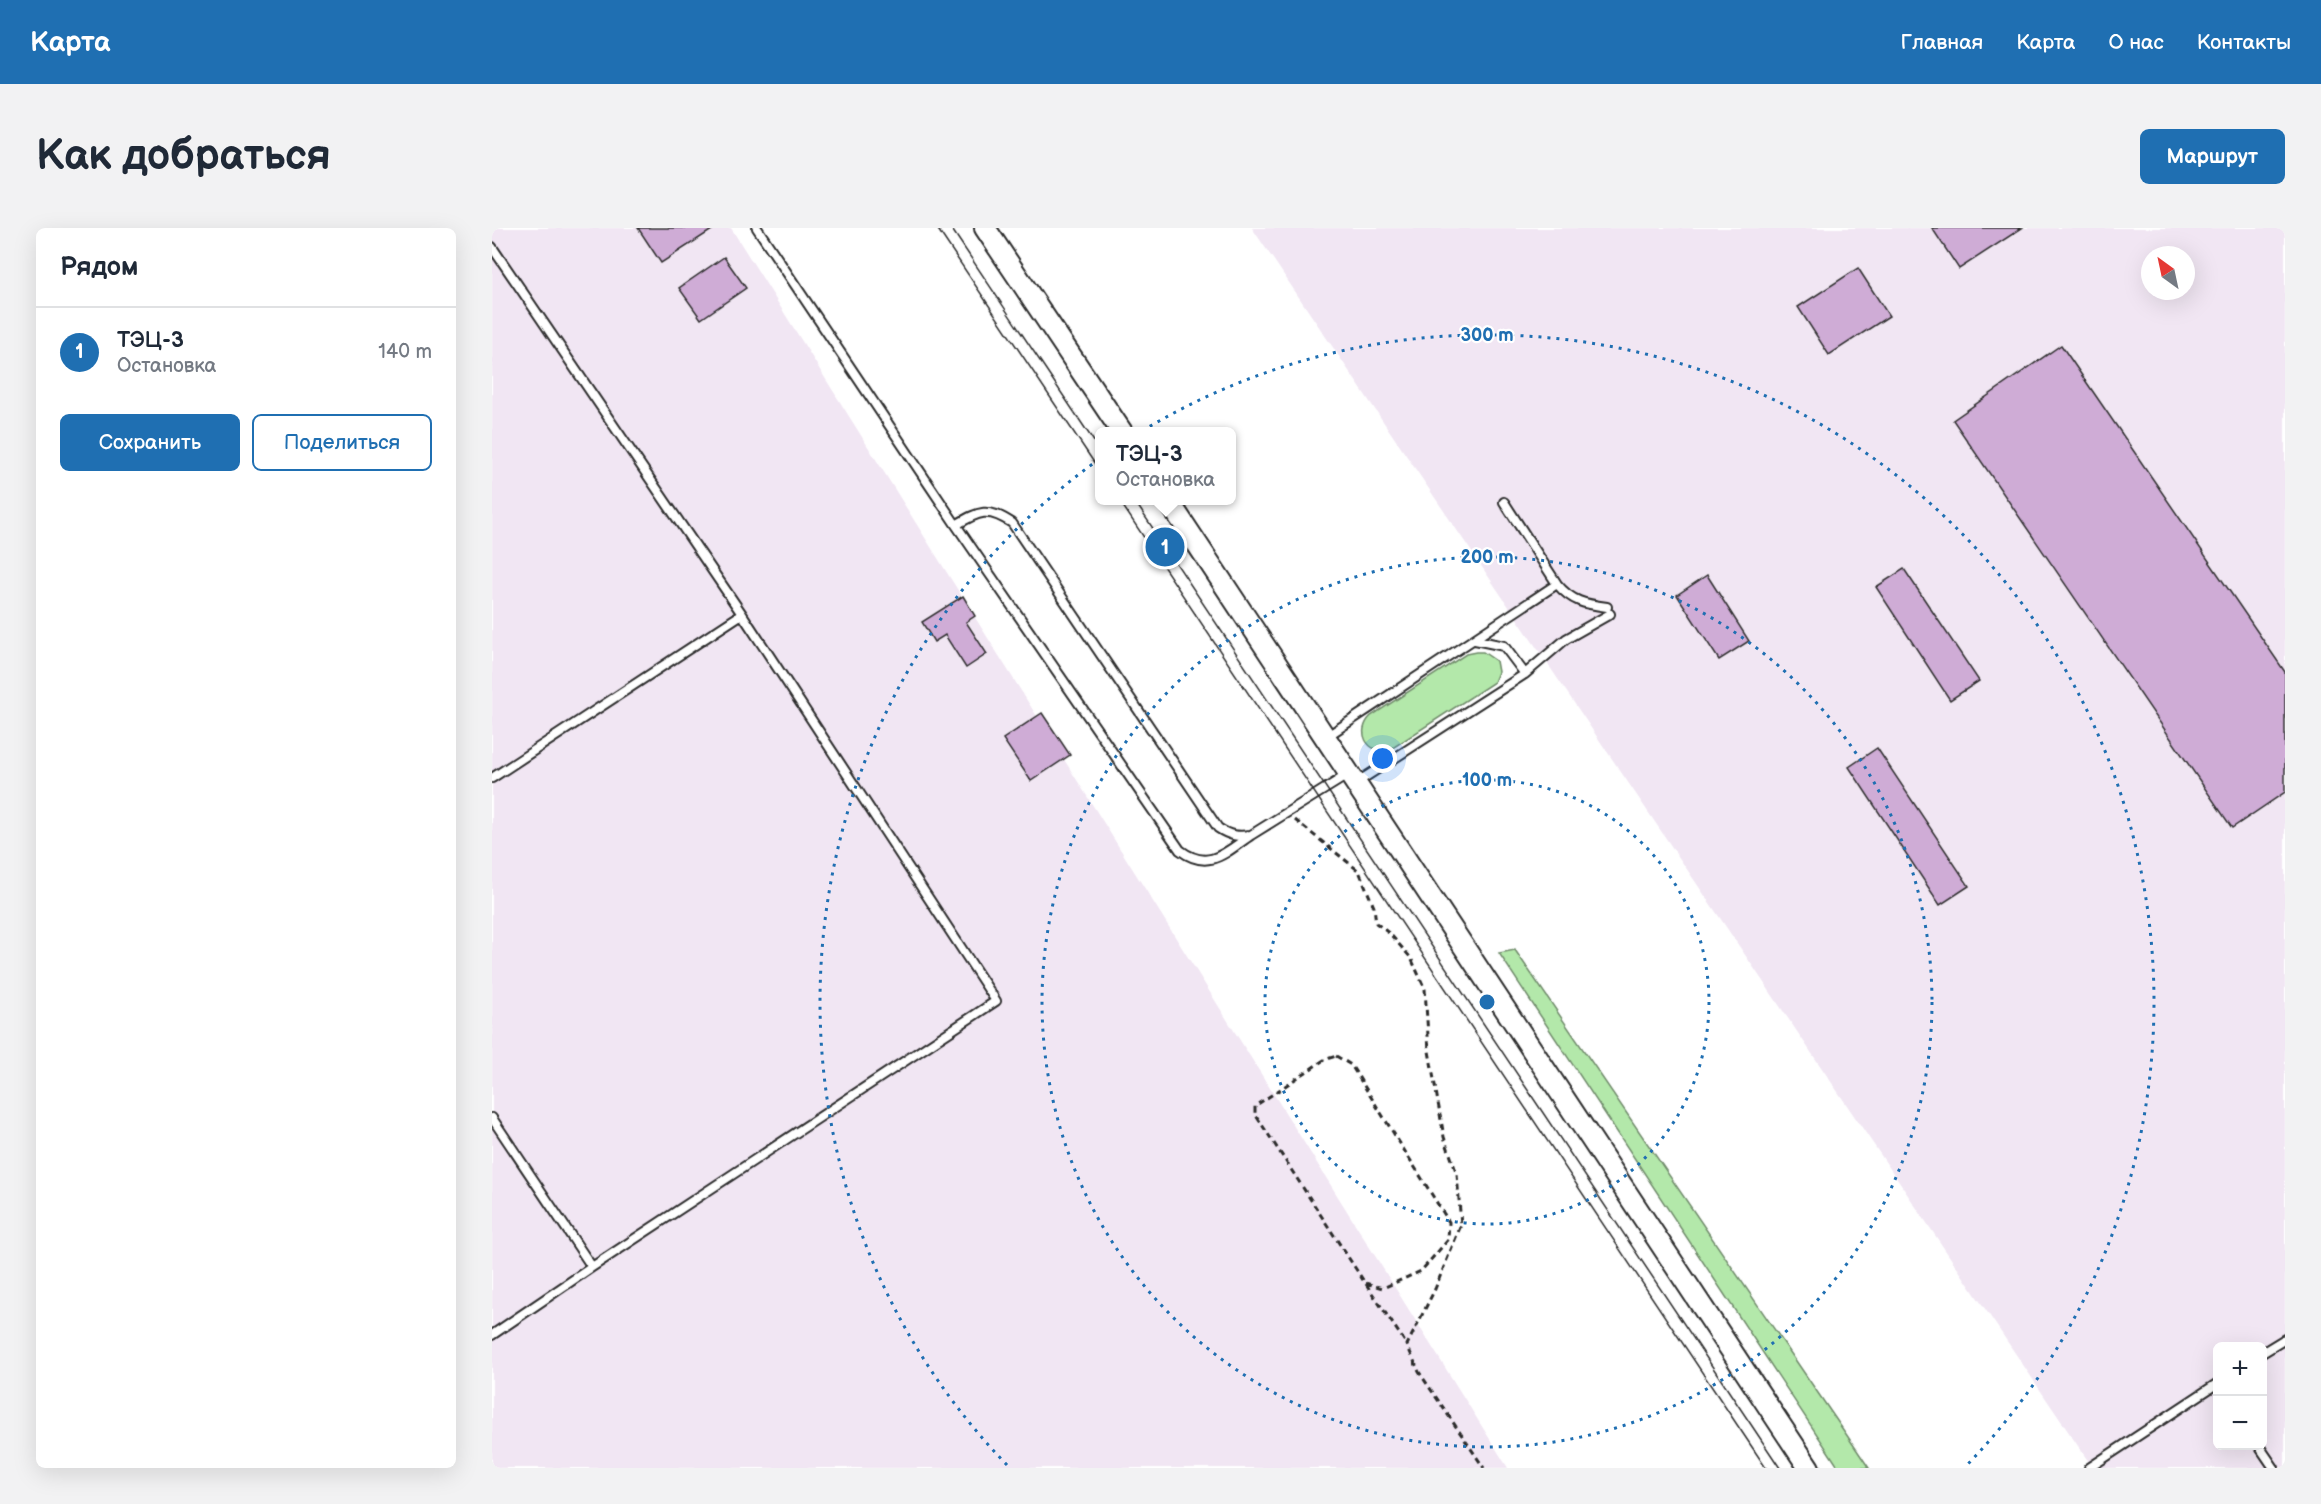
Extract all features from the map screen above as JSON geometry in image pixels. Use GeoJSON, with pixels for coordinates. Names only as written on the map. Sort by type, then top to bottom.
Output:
{"type":"FeatureCollection","features":[{"type":"Feature","properties":{"kind":"street"},"geometry":{"type":"LineString","coordinates":[[985,228],[1119,427]]}},
{"type":"Feature","properties":{"kind":"street"},"geometry":{"type":"LineString","coordinates":[[1171,505],[1809,1468]]}},
{"type":"Feature","properties":{"kind":"lane"},"geometry":{"type":"LineString","coordinates":[[757,228],[956,525],[1180,850],[1191,858],[1203,861],[1215,859],[1286,814],[1353,778],[1525,674],[1566,639],[1608,611],[1579,603],[1566,595],[1557,585],[1504,502]]}},
{"type":"Feature","properties":{"kind":"lane"},"geometry":{"type":"LineString","coordinates":[[492,247],[742,614],[996,1001],[492,1335]]}},
{"type":"Feature","properties":{"kind":"lane"},"geometry":{"type":"LineString","coordinates":[[956,525],[984,511],[999,514],[1011,523],[1218,828],[1227,835],[1251,836]]}},
{"type":"Feature","properties":{"kind":"lane"},"geometry":{"type":"LineString","coordinates":[[1326,737],[1557,585]]}},
{"type":"Feature","properties":{"kind":"lane"},"geometry":{"type":"LineString","coordinates":[[492,778],[742,614]]}},
{"type":"Feature","properties":{"kind":"lane"},"geometry":{"type":"LineString","coordinates":[[1475,640],[1504,646],[1525,674]]}},
{"type":"Feature","properties":{"kind":"lane"},"geometry":{"type":"LineString","coordinates":[[492,1118],[592,1267]]}},
{"type":"Feature","properties":{"kind":"lane"},"geometry":{"type":"LineString","coordinates":[[2267,1350],[2285,1339]]}},
{"type":"Feature","properties":{"kind":"lane"},"geometry":{"type":"LineString","coordinates":[[2089,1468],[2213,1386]]}},
{"type":"Feature","properties":{"kind":"lane"},"geometry":{"type":"LineString","coordinates":[[2262,1450],[2274,1468]]}},
{"type":"Feature","properties":{"kind":"path"},"geometry":{"type":"LineString","coordinates":[[1286,814],[1359,871],[1374,907],[1376,923],[1390,934],[1411,958],[1425,989],[1429,1051],[1444,1137],[1457,1174],[1461,1225],[1435,1289],[1407,1345]]}},
{"type":"Feature","properties":{"kind":"path"},"geometry":{"type":"LineString","coordinates":[[1365,1283],[1383,1288],[1421,1271],[1448,1240],[1449,1222],[1351,1065],[1336,1056],[1324,1060],[1256,1106],[1256,1114],[1365,1283],[1407,1345],[1419,1372],[1484,1468]]}},
{"type":"Feature","properties":{"kind":"shaded area"},"geometry":{"type":"Polygon","coordinates":[[[492,228],[731,228],[1508,1468],[492,1468],[492,228]]]}},
{"type":"Feature","properties":{"kind":"shaded area"},"geometry":{"type":"Polygon","coordinates":[[[1252,228],[2285,228],[2285,1468],[2093,1468],[1252,228]]]}},
{"type":"Feature","properties":{"kind":"green space"},"geometry":{"type":"Polygon","coordinates":[[[1483,652],[1496,661],[1498,672],[1494,682],[1388,751],[1374,749],[1369,745],[1364,735],[1364,728],[1371,716],[1466,654],[1483,652]]]}},
{"type":"Feature","properties":{"kind":"green space"},"geometry":{"type":"Polygon","coordinates":[[[1515,950],[1869,1468],[1839,1468],[1499,953],[1515,950]]]}},
{"type":"Feature","properties":{"kind":"building"},"geometry":{"type":"Polygon","coordinates":[[[638,228],[715,228],[661,263],[638,228]]]}},
{"type":"Feature","properties":{"kind":"building"},"geometry":{"type":"Polygon","coordinates":[[[1932,228],[2022,228],[1959,269],[1932,228]]]}},
{"type":"Feature","properties":{"kind":"building"},"geometry":{"type":"Polygon","coordinates":[[[724,257],[746,288],[701,319],[679,288],[724,257]]]}},
{"type":"Feature","properties":{"kind":"building"},"geometry":{"type":"Polygon","coordinates":[[[1858,268],[1889,316],[1829,355],[1798,307],[1858,268]]]}},
{"type":"Feature","properties":{"kind":"building"},"geometry":{"type":"Polygon","coordinates":[[[2061,345],[2285,672],[2285,792],[2232,828],[1953,420],[2061,345]]]}},
{"type":"Feature","properties":{"kind":"building"},"geometry":{"type":"Polygon","coordinates":[[[1904,569],[1979,681],[1950,700],[1876,587],[1904,569]]]}},
{"type":"Feature","properties":{"kind":"building"},"geometry":{"type":"Polygon","coordinates":[[[1707,575],[1749,641],[1719,660],[1677,595],[1707,575]]]}},
{"type":"Feature","properties":{"kind":"building"},"geometry":{"type":"Polygon","coordinates":[[[963,596],[975,616],[966,622],[987,654],[966,668],[945,635],[934,642],[922,622],[963,596]]]}},
{"type":"Feature","properties":{"kind":"building"},"geometry":{"type":"Polygon","coordinates":[[[1042,713],[1070,755],[1031,781],[1003,739],[1042,713]]]}},
{"type":"Feature","properties":{"kind":"building"},"geometry":{"type":"Polygon","coordinates":[[[1877,748],[1969,886],[1940,905],[1849,767],[1877,748]]]}},
{"type":"Feature","properties":{"kind":"tram line"},"geometry":{"type":"LineString","coordinates":[[937,228],[1095,464]]}},
{"type":"Feature","properties":{"kind":"tram line"},"geometry":{"type":"LineString","coordinates":[[951,228],[1095,443]]}},
{"type":"Feature","properties":{"kind":"tram line"},"geometry":{"type":"LineString","coordinates":[[1122,505],[1766,1468]]}},
{"type":"Feature","properties":{"kind":"tram line"},"geometry":{"type":"LineString","coordinates":[[1137,505],[1780,1468]]}},
{"type":"Feature","properties":{"kind":"place","name":"ТЭЦ-3"},"geometry":{"type":"Point","coordinates":[1165,547]}}]}
